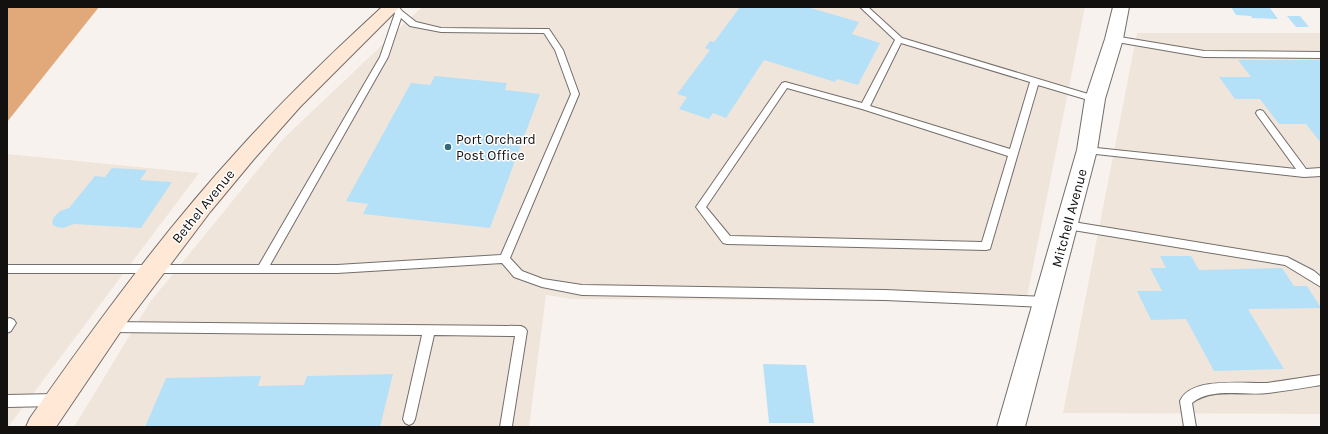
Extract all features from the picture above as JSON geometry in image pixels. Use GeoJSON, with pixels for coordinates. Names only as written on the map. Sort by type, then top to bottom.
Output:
{"type":"FeatureCollection","features":[{"type":"Feature","properties":{"kind":"main road","name":"Bethel Avenue"},"geometry":{"type":"LineString","coordinates":[[40,427],[153,268],[219,186],[282,115],[340,55],[395,9]]}},
{"type":"Feature","properties":{"kind":"street","name":"Mitchell Avenue"},"geometry":{"type":"LineString","coordinates":[[1011,427],[1068,225],[1087,150],[1096,100],[1114,39],[1121,7]]}},
{"type":"Feature","properties":{"kind":"lane"},"geometry":{"type":"LineString","coordinates":[[864,7],[899,40],[1096,100]]}},
{"type":"Feature","properties":{"kind":"lane"},"geometry":{"type":"LineString","coordinates":[[262,269],[384,57],[395,9],[413,24],[441,30],[546,31],[559,50],[576,94],[504,259]]}},
{"type":"Feature","properties":{"kind":"lane"},"geometry":{"type":"LineString","coordinates":[[1114,39],[1204,54],[1321,55]]}},
{"type":"Feature","properties":{"kind":"lane"},"geometry":{"type":"LineString","coordinates":[[865,107],[899,40]]}},
{"type":"Feature","properties":{"kind":"lane"},"geometry":{"type":"LineString","coordinates":[[1014,154],[865,107],[785,86],[702,207],[727,240],[986,246],[1014,154],[1035,81]]}},
{"type":"Feature","properties":{"kind":"lane"},"geometry":{"type":"LineString","coordinates":[[1260,113],[1304,172]]}},
{"type":"Feature","properties":{"kind":"lane"},"geometry":{"type":"LineString","coordinates":[[1087,150],[1304,172],[1321,172]]}},
{"type":"Feature","properties":{"kind":"lane"},"geometry":{"type":"LineString","coordinates":[[1068,225],[1287,261],[1310,274],[1321,283]]}},
{"type":"Feature","properties":{"kind":"lane"},"geometry":{"type":"LineString","coordinates":[[7,269],[337,268],[504,259]]}},
{"type":"Feature","properties":{"kind":"lane"},"geometry":{"type":"LineString","coordinates":[[504,259],[518,274],[542,283],[582,290],[886,295],[1047,302]]}},
{"type":"Feature","properties":{"kind":"lane"},"geometry":{"type":"LineString","coordinates":[[110,327],[521,331],[506,426]]}},
{"type":"Feature","properties":{"kind":"lane"},"geometry":{"type":"LineString","coordinates":[[409,419],[430,330]]}},
{"type":"Feature","properties":{"kind":"lane"},"geometry":{"type":"LineString","coordinates":[[1190,427],[1186,401],[1196,393],[1211,389],[1267,388],[1321,380]]}},
{"type":"Feature","properties":{"kind":"lane"},"geometry":{"type":"LineString","coordinates":[[7,401],[58,400]]}},
{"type":"Feature","properties":{"kind":"shaded area"},"geometry":{"type":"Polygon","coordinates":[[[7,7],[99,7],[7,122],[7,7]]]}},
{"type":"Feature","properties":{"kind":"shaded area"},"geometry":{"type":"Polygon","coordinates":[[[422,7],[1085,7],[1026,302],[572,299],[546,295],[529,427],[74,427],[150,302],[283,139],[422,7]]]}},
{"type":"Feature","properties":{"kind":"shaded area"},"geometry":{"type":"Polygon","coordinates":[[[1137,33],[1321,33],[1321,414],[1063,413],[1137,33]]]}},
{"type":"Feature","properties":{"kind":"shaded area"},"geometry":{"type":"Polygon","coordinates":[[[7,154],[199,173],[8,427],[7,427],[7,154]]]}},
{"type":"Feature","properties":{"kind":"building"},"geometry":{"type":"Polygon","coordinates":[[[740,7],[807,7],[859,22],[852,34],[880,43],[858,85],[837,79],[835,82],[764,60],[726,118],[713,113],[709,119],[679,109],[687,97],[677,94],[710,50],[705,48],[710,41],[714,42],[740,7]]]}},
{"type":"Feature","properties":{"kind":"building"},"geometry":{"type":"Polygon","coordinates":[[[1231,7],[1270,8],[1278,19],[1252,18],[1251,16],[1236,15],[1231,7]]]}},
{"type":"Feature","properties":{"kind":"building"},"geometry":{"type":"Polygon","coordinates":[[[1287,16],[1300,16],[1309,27],[1296,27],[1287,16]]]}},
{"type":"Feature","properties":{"kind":"building"},"geometry":{"type":"Polygon","coordinates":[[[1238,60],[1321,60],[1321,143],[1306,124],[1279,124],[1260,99],[1235,99],[1219,77],[1251,77],[1238,60]]]}},
{"type":"Feature","properties":{"kind":"building","name":"Port Orchard Post Office"},"geometry":{"type":"Polygon","coordinates":[[[435,76],[507,83],[505,90],[540,94],[490,228],[363,214],[368,204],[346,201],[411,83],[430,85],[435,76]]]}},
{"type":"Feature","properties":{"kind":"building"},"geometry":{"type":"Polygon","coordinates":[[[112,168],[147,170],[140,180],[172,182],[141,228],[74,224],[63,228],[53,225],[52,222],[54,217],[60,211],[69,208],[95,176],[105,177],[112,168]]]}},
{"type":"Feature","properties":{"kind":"building"},"geometry":{"type":"Polygon","coordinates":[[[1160,256],[1191,256],[1199,270],[1282,268],[1294,286],[1307,286],[1321,308],[1248,309],[1284,369],[1214,371],[1186,319],[1151,320],[1137,291],[1162,291],[1150,268],[1166,268],[1160,256]]]}},
{"type":"Feature","properties":{"kind":"building"},"geometry":{"type":"Polygon","coordinates":[[[763,364],[806,365],[814,423],[769,423],[763,364]]]}},
{"type":"Feature","properties":{"kind":"building"},"geometry":{"type":"Polygon","coordinates":[[[393,374],[380,427],[145,427],[166,378],[261,376],[258,386],[304,385],[307,376],[393,374]]]}},
{"type":"Feature","properties":{"kind":"place","name":"Port Orchard Post Office"},"geometry":{"type":"Point","coordinates":[448,147]}}]}
